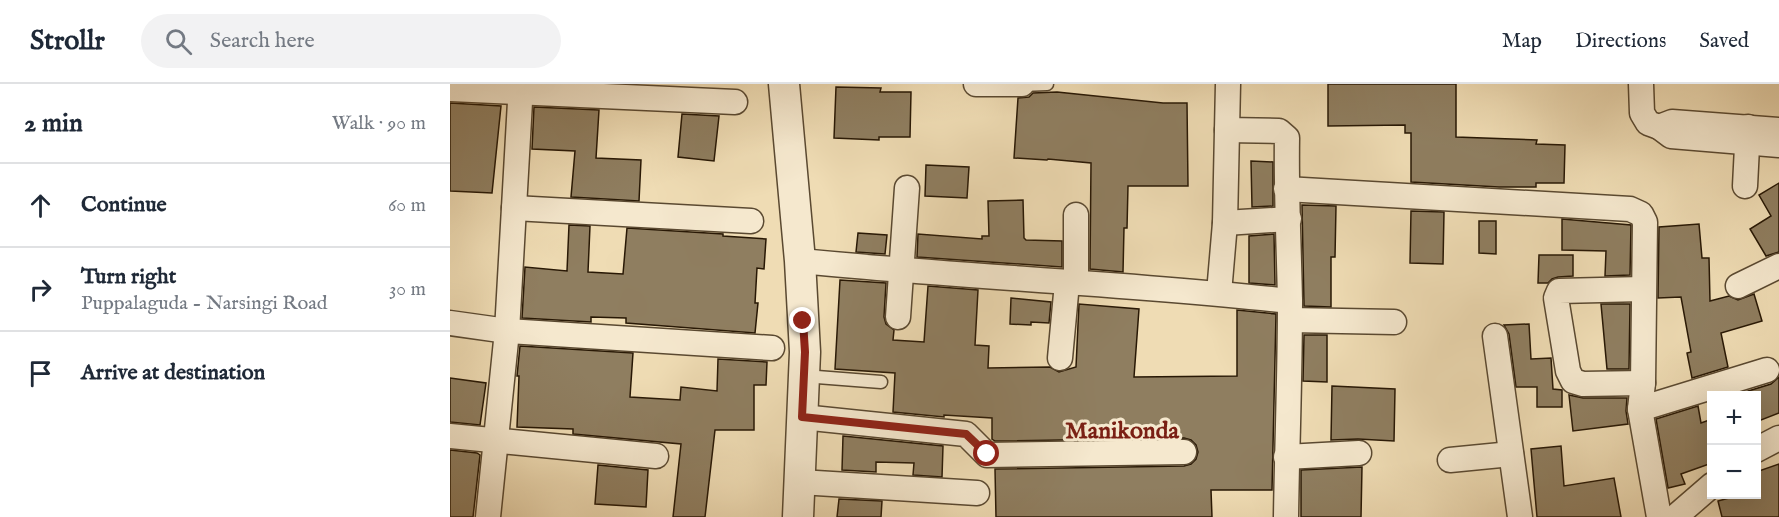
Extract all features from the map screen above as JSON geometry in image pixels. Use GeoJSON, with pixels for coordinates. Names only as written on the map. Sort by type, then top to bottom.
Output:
{"type":"FeatureCollection","features":[{"type":"Feature","properties":{"kind":"street"},"geometry":{"type":"LineString","coordinates":[[784,84],[800,261],[805,352],[798,517]]}},
{"type":"Feature","properties":{"kind":"street"},"geometry":{"type":"LineString","coordinates":[[976,84],[1022,85]]}},
{"type":"Feature","properties":{"kind":"street"},"geometry":{"type":"LineString","coordinates":[[1219,293],[1225,224],[1228,84]]}},
{"type":"Feature","properties":{"kind":"street"},"geometry":{"type":"LineString","coordinates":[[1641,84],[1642,113],[1648,123],[1659,127],[1672,122],[1704,131],[1747,135],[1779,145]]}},
{"type":"Feature","properties":{"kind":"street"},"geometry":{"type":"LineString","coordinates":[[450,89],[521,87],[735,102]]}},
{"type":"Feature","properties":{"kind":"street"},"geometry":{"type":"LineString","coordinates":[[488,517],[507,331],[521,87]]}},
{"type":"Feature","properties":{"kind":"street"},"geometry":{"type":"LineString","coordinates":[[1227,130],[1279,131],[1287,138],[1286,189],[1289,219],[1290,311],[1286,517]]}},
{"type":"Feature","properties":{"kind":"street"},"geometry":{"type":"LineString","coordinates":[[1747,135],[1779,130]]}},
{"type":"Feature","properties":{"kind":"street"},"geometry":{"type":"LineString","coordinates":[[1745,186],[1747,135]]}},
{"type":"Feature","properties":{"kind":"street"},"geometry":{"type":"LineString","coordinates":[[898,316],[907,188]]}},
{"type":"Feature","properties":{"kind":"street"},"geometry":{"type":"LineString","coordinates":[[1286,189],[1630,209],[1641,214],[1645,222],[1643,383],[1640,409],[1659,517]]}},
{"type":"Feature","properties":{"kind":"street"},"geometry":{"type":"LineString","coordinates":[[514,208],[751,221]]}},
{"type":"Feature","properties":{"kind":"street"},"geometry":{"type":"LineString","coordinates":[[1060,358],[1071,283],[1076,215]]}},
{"type":"Feature","properties":{"kind":"street"},"geometry":{"type":"LineString","coordinates":[[1225,224],[1289,219]]}},
{"type":"Feature","properties":{"kind":"street"},"geometry":{"type":"LineString","coordinates":[[800,261],[900,271],[1219,293],[1290,311],[1395,322]]}},
{"type":"Feature","properties":{"kind":"street"},"geometry":{"type":"LineString","coordinates":[[1738,286],[1779,266]]}},
{"type":"Feature","properties":{"kind":"street"},"geometry":{"type":"LineString","coordinates":[[1643,289],[1560,291],[1556,298],[1568,371],[1573,381],[1584,384],[1643,383]]}},
{"type":"Feature","properties":{"kind":"street"},"geometry":{"type":"LineString","coordinates":[[450,323],[507,331],[772,348]]}},
{"type":"Feature","properties":{"kind":"street"},"geometry":{"type":"LineString","coordinates":[[1495,336],[1520,517]]}},
{"type":"Feature","properties":{"kind":"street"},"geometry":{"type":"LineString","coordinates":[[1640,409],[1767,370]]}},
{"type":"Feature","properties":{"kind":"street"},"geometry":{"type":"LineString","coordinates":[[802,417],[966,434],[987,454],[1184,452]]}},
{"type":"Feature","properties":{"kind":"street"},"geometry":{"type":"LineString","coordinates":[[450,436],[656,456]]}},
{"type":"Feature","properties":{"kind":"street"},"geometry":{"type":"LineString","coordinates":[[1286,457],[1359,453]]}},
{"type":"Feature","properties":{"kind":"street"},"geometry":{"type":"LineString","coordinates":[[1450,460],[1511,454]]}},
{"type":"Feature","properties":{"kind":"street"},"geometry":{"type":"LineString","coordinates":[[800,482],[977,493]]}},
{"type":"Feature","properties":{"kind":"street"},"geometry":{"type":"LineString","coordinates":[[1675,517],[1707,489]]}},
{"type":"Feature","properties":{"kind":"lane"},"geometry":{"type":"LineString","coordinates":[[1022,85],[1047,84]]}},
{"type":"Feature","properties":{"kind":"lane"},"geometry":{"type":"LineString","coordinates":[[804,376],[881,382]]}},
{"type":"Feature","properties":{"kind":"building"},"geometry":{"type":"Polygon","coordinates":[[[1328,84],[1456,84],[1456,137],[1537,140],[1536,144],[1565,145],[1564,183],[1536,183],[1536,187],[1499,187],[1411,182],[1411,133],[1405,133],[1405,125],[1328,126],[1328,84]]]}},
{"type":"Feature","properties":{"kind":"building"},"geometry":{"type":"Polygon","coordinates":[[[836,87],[881,88],[880,92],[911,92],[910,137],[879,137],[879,140],[834,138],[836,87]]]}},
{"type":"Feature","properties":{"kind":"building"},"geometry":{"type":"Polygon","coordinates":[[[1057,92],[1163,103],[1187,103],[1188,186],[1128,186],[1123,272],[1090,269],[1091,163],[1014,158],[1018,98],[1029,97],[1033,93],[1057,92]]]}},
{"type":"Feature","properties":{"kind":"building"},"geometry":{"type":"Polygon","coordinates":[[[450,103],[501,106],[492,193],[450,191],[450,103]]]}},
{"type":"Feature","properties":{"kind":"building"},"geometry":{"type":"Polygon","coordinates":[[[534,107],[599,110],[596,158],[641,160],[639,201],[571,197],[575,151],[532,149],[534,107]]]}},
{"type":"Feature","properties":{"kind":"building"},"geometry":{"type":"Polygon","coordinates":[[[682,114],[719,116],[714,161],[678,157],[682,114]]]}},
{"type":"Feature","properties":{"kind":"building"},"geometry":{"type":"Polygon","coordinates":[[[1251,161],[1273,162],[1273,206],[1252,207],[1251,161]]]}},
{"type":"Feature","properties":{"kind":"building"},"geometry":{"type":"Polygon","coordinates":[[[926,165],[969,167],[967,198],[925,196],[926,165]]]}},
{"type":"Feature","properties":{"kind":"building"},"geometry":{"type":"Polygon","coordinates":[[[1779,183],[1779,252],[1766,256],[1750,229],[1771,216],[1759,195],[1779,183]]]}},
{"type":"Feature","properties":{"kind":"building"},"geometry":{"type":"Polygon","coordinates":[[[1023,200],[1024,238],[1026,240],[1062,241],[1062,267],[917,257],[918,234],[982,239],[982,236],[989,236],[988,201],[1023,200]]]}},
{"type":"Feature","properties":{"kind":"building"},"geometry":{"type":"Polygon","coordinates":[[[1302,205],[1336,206],[1335,257],[1331,257],[1331,307],[1304,306],[1302,205]]]}},
{"type":"Feature","properties":{"kind":"building"},"geometry":{"type":"Polygon","coordinates":[[[1411,211],[1444,212],[1443,264],[1410,263],[1411,211]]]}},
{"type":"Feature","properties":{"kind":"building"},"geometry":{"type":"Polygon","coordinates":[[[1562,219],[1631,225],[1630,275],[1605,276],[1606,251],[1562,250],[1562,219]]]}},
{"type":"Feature","properties":{"kind":"building"},"geometry":{"type":"Polygon","coordinates":[[[1479,221],[1496,221],[1496,254],[1479,253],[1479,221]]]}},
{"type":"Feature","properties":{"kind":"building"},"geometry":{"type":"Polygon","coordinates":[[[1699,224],[1702,258],[1709,258],[1710,301],[1729,296],[1738,300],[1754,294],[1762,321],[1721,333],[1728,367],[1692,378],[1687,353],[1691,352],[1681,297],[1658,298],[1659,227],[1699,224]]]}},
{"type":"Feature","properties":{"kind":"building"},"geometry":{"type":"Polygon","coordinates":[[[569,225],[590,226],[588,272],[623,274],[627,228],[766,239],[764,269],[757,268],[755,303],[758,303],[755,333],[626,323],[626,318],[591,317],[591,322],[522,318],[525,267],[567,271],[569,225]]]}},
{"type":"Feature","properties":{"kind":"building"},"geometry":{"type":"Polygon","coordinates":[[[858,233],[887,235],[885,254],[856,252],[858,233]]]}},
{"type":"Feature","properties":{"kind":"building"},"geometry":{"type":"Polygon","coordinates":[[[1274,234],[1275,285],[1249,283],[1249,236],[1274,234]]]}},
{"type":"Feature","properties":{"kind":"building"},"geometry":{"type":"Polygon","coordinates":[[[1539,255],[1573,255],[1573,276],[1558,277],[1548,283],[1538,283],[1539,255]]]}},
{"type":"Feature","properties":{"kind":"building"},"geometry":{"type":"Polygon","coordinates":[[[840,280],[886,283],[884,317],[886,324],[894,330],[893,340],[924,342],[928,286],[978,290],[975,345],[989,346],[988,368],[1050,367],[1059,372],[1076,367],[1079,304],[1139,309],[1134,377],[1237,376],[1237,310],[1276,314],[1272,490],[1211,490],[1212,517],[996,517],[995,469],[1184,466],[1196,459],[1198,452],[1196,445],[1184,438],[995,441],[992,439],[992,418],[944,415],[944,417],[893,412],[895,373],[835,369],[840,280]]]}},
{"type":"Feature","properties":{"kind":"building"},"geometry":{"type":"Polygon","coordinates":[[[1011,298],[1051,302],[1049,323],[1010,324],[1011,298]]]}},
{"type":"Feature","properties":{"kind":"building"},"geometry":{"type":"Polygon","coordinates":[[[1601,304],[1630,304],[1629,369],[1607,369],[1601,304]]]}},
{"type":"Feature","properties":{"kind":"building"},"geometry":{"type":"Polygon","coordinates":[[[1529,324],[1531,359],[1551,358],[1553,389],[1562,390],[1562,407],[1537,407],[1537,387],[1516,387],[1509,334],[1504,325],[1529,324]]]}},
{"type":"Feature","properties":{"kind":"building"},"geometry":{"type":"Polygon","coordinates":[[[1304,335],[1327,335],[1327,382],[1303,381],[1304,335]]]}},
{"type":"Feature","properties":{"kind":"building"},"geometry":{"type":"Polygon","coordinates":[[[520,346],[633,353],[630,397],[680,400],[681,387],[717,391],[718,359],[767,362],[766,385],[754,385],[754,430],[715,430],[705,517],[673,517],[681,444],[573,434],[573,429],[517,427],[519,376],[517,376],[520,346]]]}},
{"type":"Feature","properties":{"kind":"building"},"geometry":{"type":"Polygon","coordinates":[[[1779,377],[1779,413],[1761,420],[1761,391],[1748,391],[1771,384],[1779,377]]]}},
{"type":"Feature","properties":{"kind":"building"},"geometry":{"type":"Polygon","coordinates":[[[450,378],[486,383],[480,425],[450,422],[450,378]]]}},
{"type":"Feature","properties":{"kind":"building"},"geometry":{"type":"Polygon","coordinates":[[[1332,386],[1395,389],[1394,441],[1331,440],[1332,386]]]}},
{"type":"Feature","properties":{"kind":"building"},"geometry":{"type":"Polygon","coordinates":[[[1569,395],[1583,398],[1627,398],[1628,424],[1573,431],[1569,395]]]}},
{"type":"Feature","properties":{"kind":"building"},"geometry":{"type":"Polygon","coordinates":[[[1698,406],[1701,423],[1707,421],[1707,465],[1681,474],[1685,484],[1668,488],[1656,419],[1698,406]]]}},
{"type":"Feature","properties":{"kind":"building"},"geometry":{"type":"Polygon","coordinates":[[[843,436],[943,446],[942,477],[913,475],[914,463],[876,462],[876,472],[842,470],[843,436]]]}},
{"type":"Feature","properties":{"kind":"building"},"geometry":{"type":"Polygon","coordinates":[[[1561,446],[1564,486],[1614,478],[1621,517],[1537,517],[1531,449],[1561,446]]]}},
{"type":"Feature","properties":{"kind":"building"},"geometry":{"type":"Polygon","coordinates":[[[450,450],[480,455],[473,517],[450,517],[450,450]]]}},
{"type":"Feature","properties":{"kind":"building"},"geometry":{"type":"Polygon","coordinates":[[[1779,464],[1779,517],[1722,517],[1718,501],[1761,499],[1761,470],[1779,464]]]}},
{"type":"Feature","properties":{"kind":"building"},"geometry":{"type":"Polygon","coordinates":[[[598,465],[648,470],[646,507],[595,504],[598,465]]]}},
{"type":"Feature","properties":{"kind":"building"},"geometry":{"type":"Polygon","coordinates":[[[1362,467],[1361,517],[1301,517],[1301,470],[1362,467]]]}},
{"type":"Feature","properties":{"kind":"building"},"geometry":{"type":"Polygon","coordinates":[[[839,499],[882,501],[881,517],[837,517],[839,499]]]}},
{"type":"Feature","properties":{"kind":"district","name":"Manikonda"},"geometry":{"type":"Point","coordinates":[1122,430]}},
{"type":"Feature","properties":{"kind":"route"},"geometry":{"type":"LineString","coordinates":[[803,321],[805,352],[802,417],[966,434],[987,454]]}}]}
